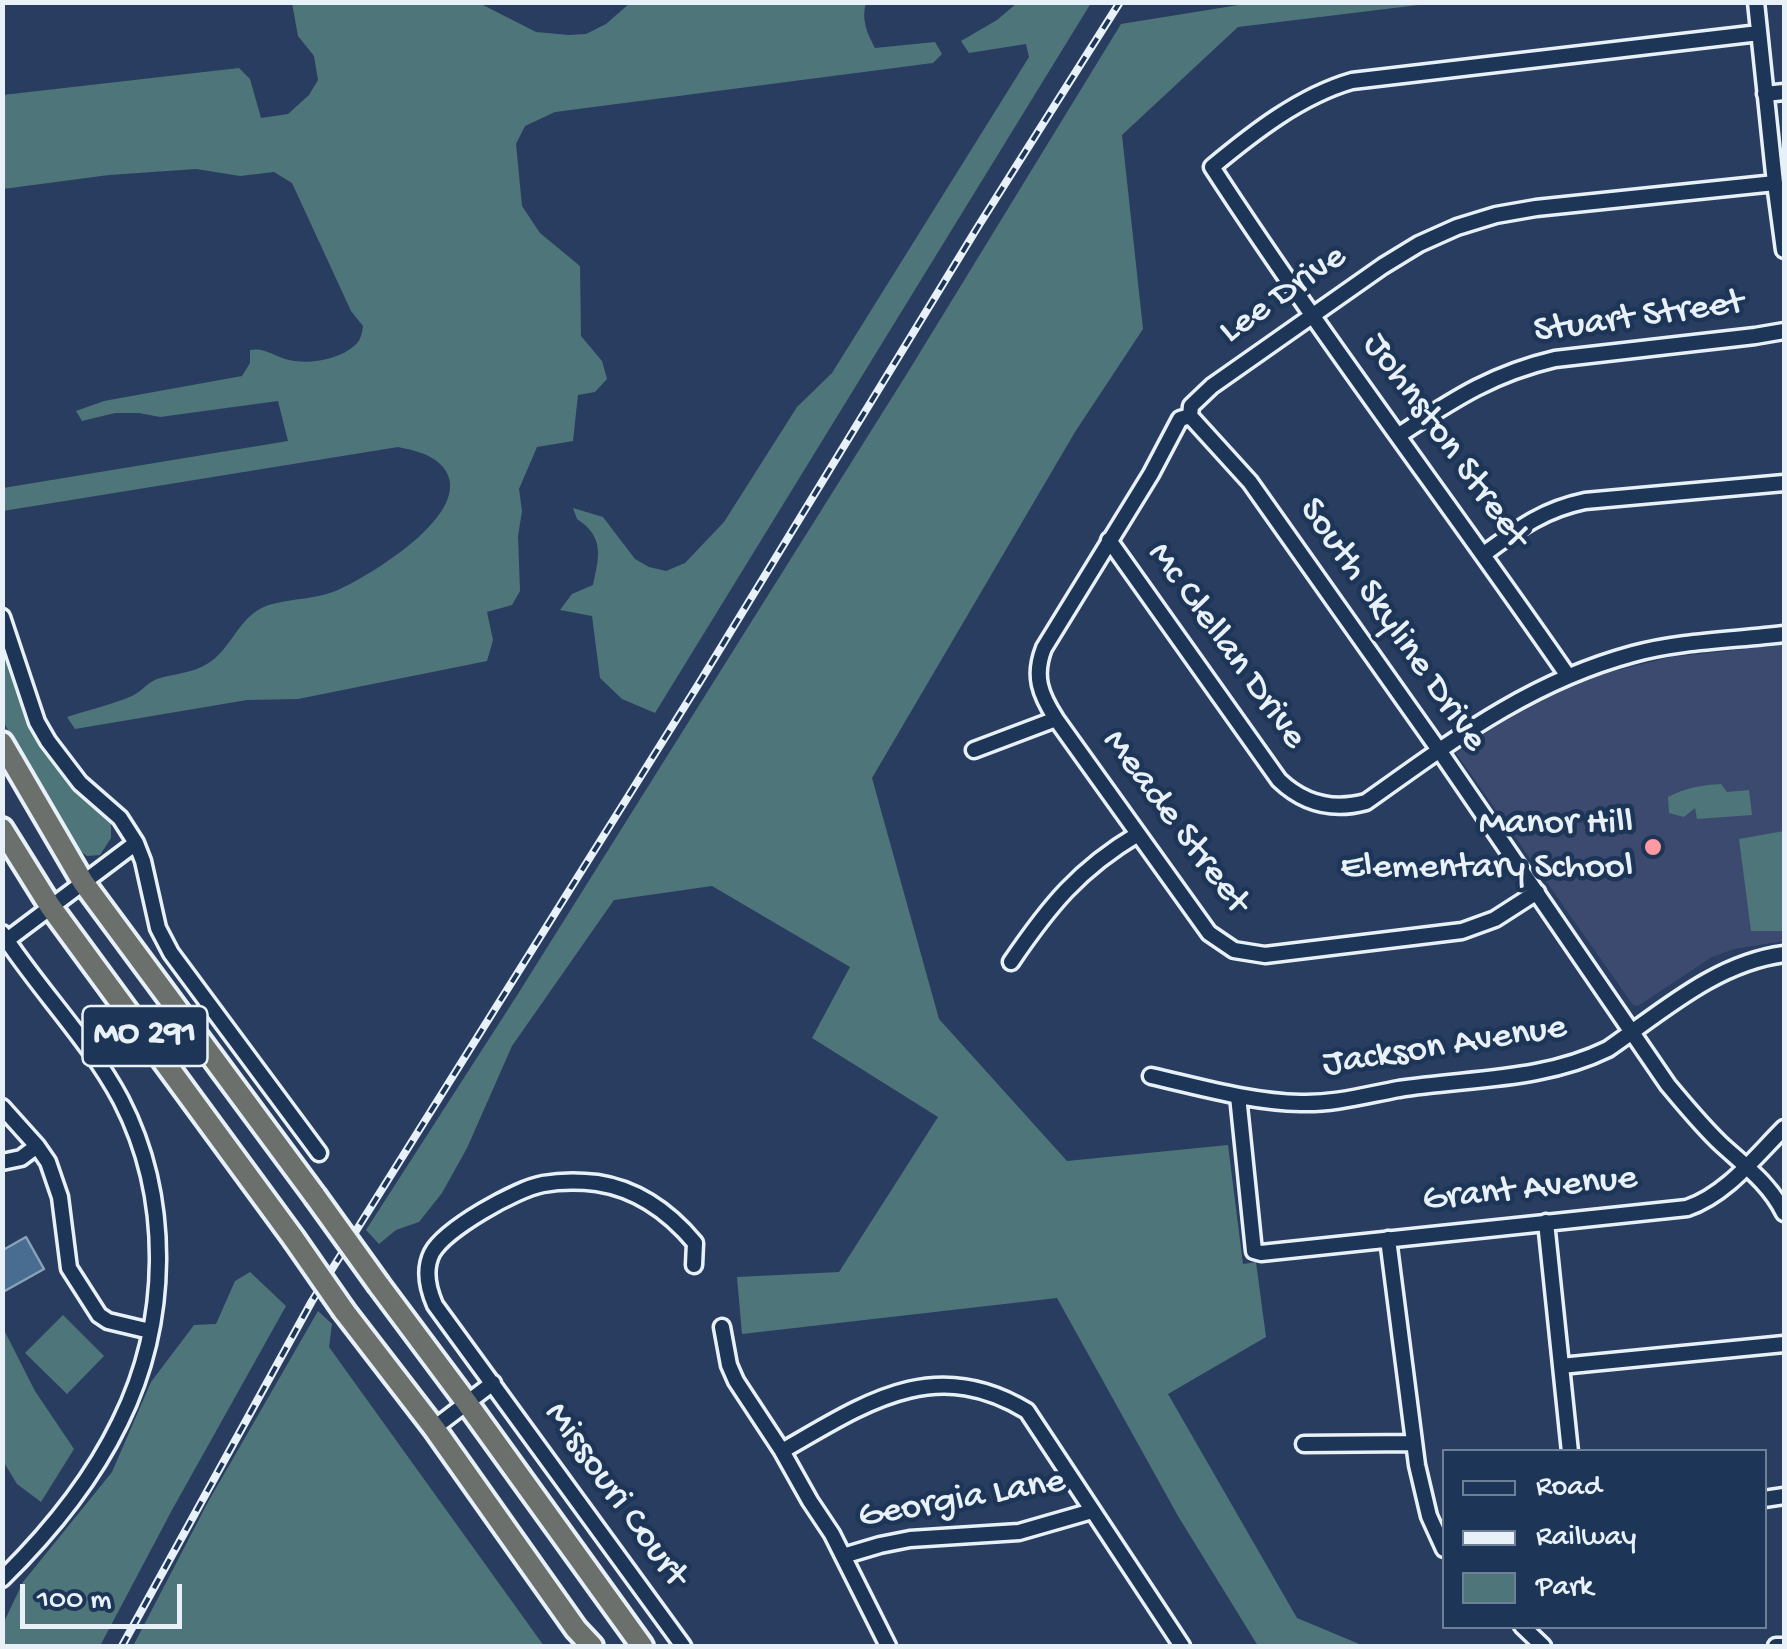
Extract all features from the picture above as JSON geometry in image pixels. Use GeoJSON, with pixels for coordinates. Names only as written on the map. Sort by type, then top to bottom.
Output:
{"type":"FeatureCollection","features":[{"type":"Feature","properties":{"kind":"highway","name":"MO 291"},"geometry":{"type":"LineString","coordinates":[[2,743],[83,882],[642,1646]]}},
{"type":"Feature","properties":{"kind":"highway","name":"MO 291"},"geometry":{"type":"LineString","coordinates":[[2,828],[50,906],[344,1311],[434,1428],[580,1638],[592,1646]]}},
{"type":"Feature","properties":{"kind":"street"},"geometry":{"type":"LineString","coordinates":[[1756,2],[1784,250]]}},
{"type":"Feature","properties":{"kind":"street","name":"Johnston Street"},"geometry":{"type":"LineString","coordinates":[[1568,676],[1264,247],[1212,167],[1312,96],[1352,82],[1759,32]]}},
{"type":"Feature","properties":{"kind":"street"},"geometry":{"type":"LineString","coordinates":[[1765,94],[1784,92]]}},
{"type":"Feature","properties":{"kind":"street","name":"Lee Drive"},"geometry":{"type":"LineString","coordinates":[[1056,719],[1039,688],[1039,660],[1044,648],[1151,474],[1180,419],[1190,416],[1191,406],[1212,386],[1419,244],[1457,228],[1496,215],[1536,208],[1775,183]]}},
{"type":"Feature","properties":{"kind":"street","name":"Stuart Street"},"geometry":{"type":"LineString","coordinates":[[1399,435],[1466,392],[1527,366],[1554,359],[1784,330]]}},
{"type":"Feature","properties":{"kind":"street","name":"South Skyline Drive"},"geometry":{"type":"LineString","coordinates":[[1190,416],[1250,482],[1668,1085],[1693,1115],[1762,1180],[1784,1213]]}},
{"type":"Feature","properties":{"kind":"street"},"geometry":{"type":"LineString","coordinates":[[1484,554],[1527,522],[1566,505],[1784,483]]}},
{"type":"Feature","properties":{"kind":"street","name":"Mc Clellan Drive"},"geometry":{"type":"LineString","coordinates":[[1109,540],[1280,780],[1300,797],[1339,807],[1366,802],[1493,713],[1568,676],[1663,647],[1784,634]]}},
{"type":"Feature","properties":{"kind":"street"},"geometry":{"type":"LineString","coordinates":[[2,617],[37,722],[48,741],[80,783],[120,818],[136,843],[152,910],[171,953],[319,1153]]}},
{"type":"Feature","properties":{"kind":"street"},"geometry":{"type":"LineString","coordinates":[[974,750],[1056,719]]}},
{"type":"Feature","properties":{"kind":"street","name":"Meade Street"},"geometry":{"type":"LineString","coordinates":[[1056,719],[1209,933],[1228,947],[1265,956],[1462,931],[1502,915],[1536,892]]}},
{"type":"Feature","properties":{"kind":"street"},"geometry":{"type":"LineString","coordinates":[[1012,962],[1044,916],[1079,876],[1138,834]]}},
{"type":"Feature","properties":{"kind":"street"},"geometry":{"type":"LineString","coordinates":[[2,1579],[28,1554],[103,1455],[122,1419],[150,1331],[158,1261],[152,1188],[138,1137],[93,1057],[5,937],[136,843]]}},
{"type":"Feature","properties":{"kind":"street","name":"Jackson Avenue"},"geometry":{"type":"LineString","coordinates":[[1151,1076],[1238,1096],[1330,1102],[1547,1072],[1608,1049],[1721,972],[1784,954]]}},
{"type":"Feature","properties":{"kind":"street","name":"Grant Avenue"},"geometry":{"type":"LineString","coordinates":[[1238,1096],[1254,1251],[1262,1253],[1687,1208],[1712,1197],[1784,1128]]}},
{"type":"Feature","properties":{"kind":"street"},"geometry":{"type":"LineString","coordinates":[[2,1107],[48,1162],[60,1197],[70,1268],[99,1315],[108,1321],[150,1331]]}},
{"type":"Feature","properties":{"kind":"street"},"geometry":{"type":"LineString","coordinates":[[2,1162],[21,1158],[37,1146]]}},
{"type":"Feature","properties":{"kind":"street","name":"Missouri Court"},"geometry":{"type":"LineString","coordinates":[[683,1646],[435,1305],[427,1276],[432,1252],[490,1206],[543,1184],[573,1182],[609,1186],[650,1203],[695,1243],[694,1266]]}},
{"type":"Feature","properties":{"kind":"street"},"geometry":{"type":"LineString","coordinates":[[1546,1222],[1570,1449]]}},
{"type":"Feature","properties":{"kind":"street"},"geometry":{"type":"LineString","coordinates":[[1388,1239],[1414,1443],[1425,1504],[1442,1545]]}},
{"type":"Feature","properties":{"kind":"street"},"geometry":{"type":"LineString","coordinates":[[722,1327],[728,1366],[832,1534],[888,1646]]}},
{"type":"Feature","properties":{"kind":"street"},"geometry":{"type":"LineString","coordinates":[[1561,1366],[1784,1344]]}},
{"type":"Feature","properties":{"kind":"street","name":"Missouri Court"},"geometry":{"type":"LineString","coordinates":[[434,1428],[493,1382]]}},
{"type":"Feature","properties":{"kind":"street"},"geometry":{"type":"LineString","coordinates":[[782,1451],[867,1402],[930,1386],[971,1388],[1011,1401],[1028,1412],[1182,1646]]}},
{"type":"Feature","properties":{"kind":"street"},"geometry":{"type":"LineString","coordinates":[[1304,1444],[1414,1443]]}},
{"type":"Feature","properties":{"kind":"street","name":"Georgia Lane"},"geometry":{"type":"LineString","coordinates":[[843,1556],[910,1540],[1019,1532],[1092,1511]]}},
{"type":"Feature","properties":{"kind":"street"},"geometry":{"type":"LineString","coordinates":[[1776,1646],[1784,1646]]}},
{"type":"Feature","properties":{"kind":"shaded area","name":"Manor Hill Elementary School"},"geometry":{"type":"Polygon","coordinates":[[[1784,645],[1784,941],[1734,949],[1712,957],[1638,1006],[1633,1005],[1456,753],[1523,708],[1599,675],[1671,657],[1784,645]]]}},
{"type":"Feature","properties":{"kind":"shaded area"},"geometry":{"type":"Polygon","coordinates":[[[26,1237],[44,1269],[3,1292],[3,1250],[26,1237]]]}},
{"type":"Feature","properties":{"kind":"green space"},"geometry":{"type":"Polygon","coordinates":[[[292,3],[479,3],[536,32],[569,35],[586,34],[606,24],[630,3],[866,3],[866,26],[875,48],[935,42],[942,54],[933,63],[555,112],[525,126],[516,144],[522,206],[540,233],[580,266],[581,336],[602,361],[607,379],[595,392],[578,395],[573,441],[537,447],[519,489],[520,591],[512,605],[487,612],[493,640],[487,661],[298,699],[247,700],[75,729],[67,717],[132,696],[157,679],[207,664],[256,611],[275,603],[331,593],[375,569],[419,537],[448,499],[450,480],[439,463],[425,454],[398,447],[3,511],[3,488],[288,441],[278,401],[160,417],[115,413],[82,421],[76,411],[104,401],[242,376],[250,363],[250,350],[284,359],[316,361],[344,353],[359,340],[363,326],[351,311],[292,183],[274,172],[240,176],[196,169],[3,189],[3,95],[239,68],[250,79],[261,118],[288,114],[309,95],[318,80],[314,56],[298,36],[292,3]]]}},
{"type":"Feature","properties":{"kind":"green space"},"geometry":{"type":"Polygon","coordinates":[[[1017,3],[1091,3],[655,713],[622,699],[600,678],[592,616],[560,610],[572,594],[593,585],[597,565],[596,540],[577,519],[573,508],[603,517],[635,559],[666,571],[685,563],[724,522],[797,407],[832,373],[1029,57],[1026,44],[969,53],[961,41],[1017,3]]]}},
{"type":"Feature","properties":{"kind":"green space"},"geometry":{"type":"Polygon","coordinates":[[[1251,3],[1435,3],[1238,27],[1122,135],[1143,329],[1075,432],[872,778],[939,1019],[1067,1161],[1228,1145],[1243,1264],[1256,1262],[1266,1337],[1168,1394],[1297,1618],[1364,1646],[1258,1646],[1178,1516],[1057,1298],[742,1334],[737,1277],[839,1272],[938,1117],[812,1038],[850,967],[712,886],[614,900],[512,1046],[467,1148],[442,1193],[419,1222],[396,1230],[379,1244],[366,1230],[908,372],[1121,24],[1251,3]]]}},
{"type":"Feature","properties":{"kind":"green space"},"geometry":{"type":"Polygon","coordinates":[[[2,642],[26,715],[50,757],[107,814],[111,838],[100,855],[87,856],[79,850],[36,783],[3,721],[2,642]]]}},
{"type":"Feature","properties":{"kind":"green space"},"geometry":{"type":"Polygon","coordinates":[[[1721,784],[1727,792],[1749,790],[1752,815],[1697,819],[1695,808],[1684,817],[1669,813],[1668,797],[1693,787],[1721,784]]]}},
{"type":"Feature","properties":{"kind":"green space"},"geometry":{"type":"Polygon","coordinates":[[[1784,831],[1784,931],[1751,931],[1739,839],[1784,831]]]}},
{"type":"Feature","properties":{"kind":"green space"},"geometry":{"type":"Polygon","coordinates":[[[250,1272],[286,1306],[100,1646],[3,1646],[3,1624],[23,1582],[112,1472],[151,1382],[194,1325],[216,1324],[235,1281],[250,1272]]]}},
{"type":"Feature","properties":{"kind":"green space"},"geometry":{"type":"Polygon","coordinates":[[[318,1311],[332,1324],[329,1347],[544,1646],[133,1646],[208,1502],[318,1311]]]}},
{"type":"Feature","properties":{"kind":"green space"},"geometry":{"type":"Polygon","coordinates":[[[63,1315],[104,1356],[67,1394],[25,1353],[63,1315]]]}},
{"type":"Feature","properties":{"kind":"green space"},"geometry":{"type":"Polygon","coordinates":[[[3,1328],[35,1391],[74,1449],[41,1502],[17,1484],[3,1461],[3,1328]]]}},
{"type":"Feature","properties":{"kind":"railway"},"geometry":{"type":"LineString","coordinates":[[122,1646],[312,1301],[1120,2]]}},
{"type":"Feature","properties":{"kind":"place","name":"Manor Hill Elementary School"},"geometry":{"type":"Point","coordinates":[1653,847]}}]}
